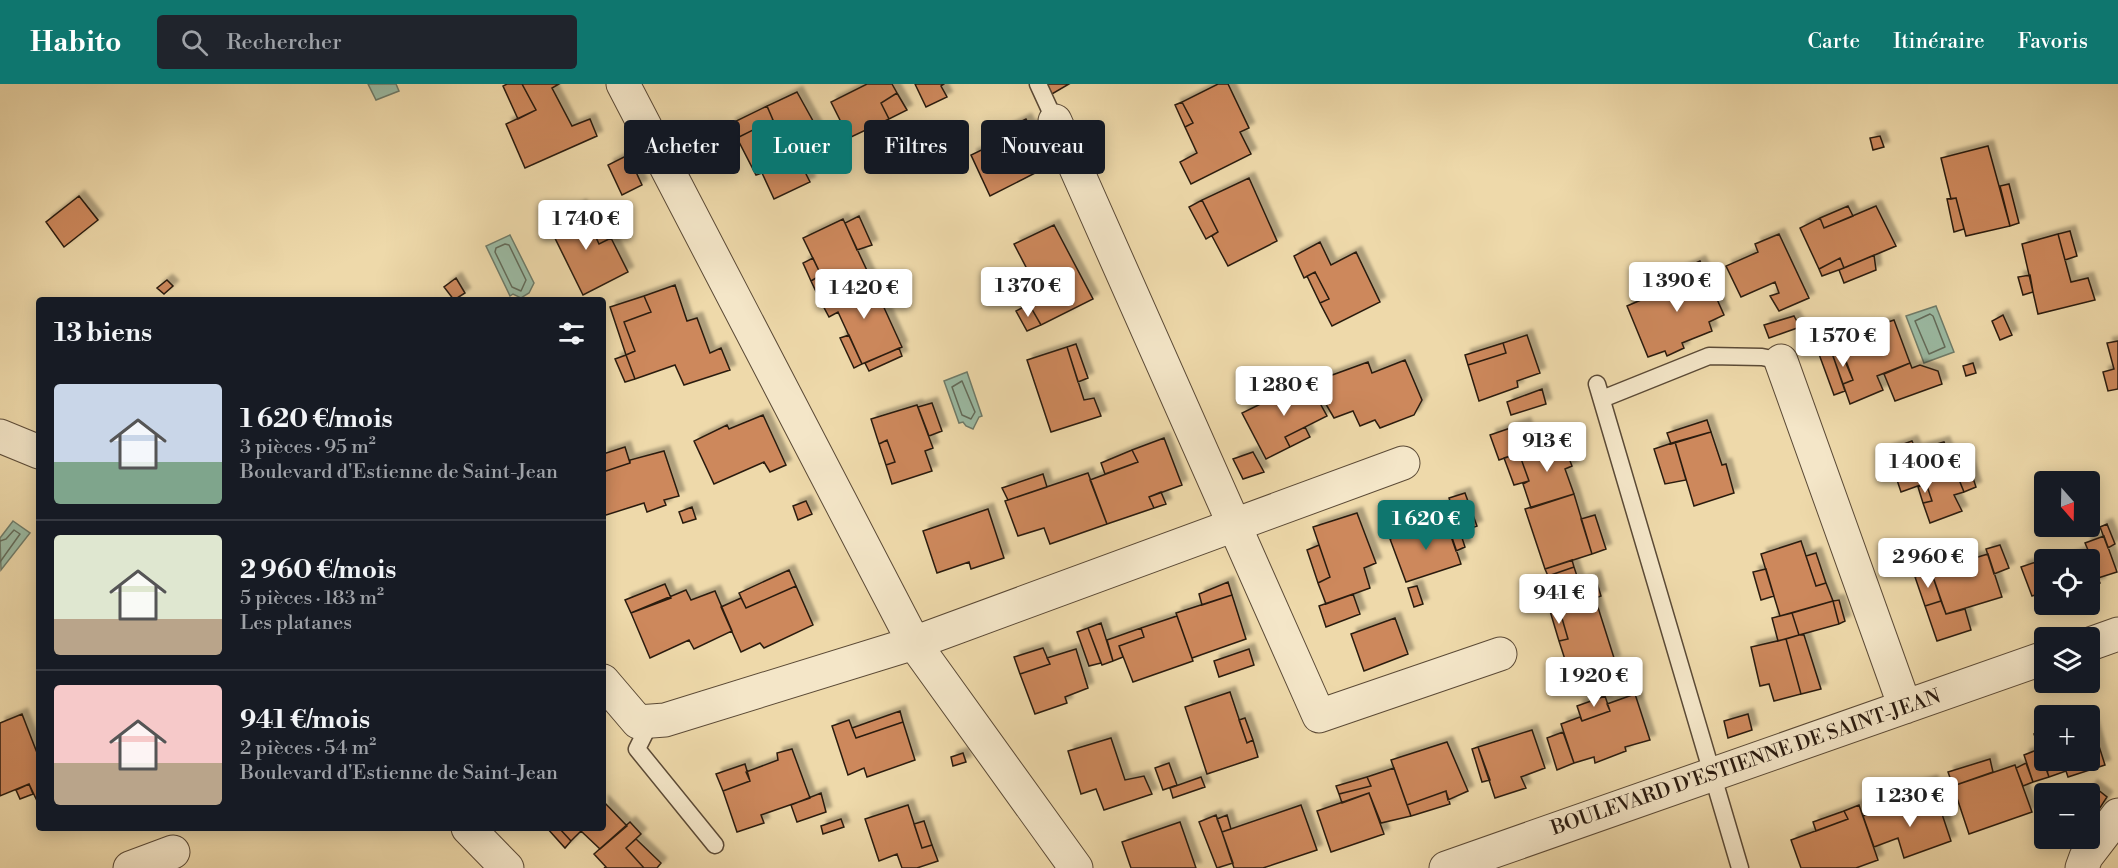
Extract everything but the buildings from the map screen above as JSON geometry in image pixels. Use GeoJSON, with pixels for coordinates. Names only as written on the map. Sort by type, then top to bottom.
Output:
{"type":"FeatureCollection","features":[{"type":"Feature","properties":{"kind":"street"},"geometry":{"type":"LineString","coordinates":[[623,84],[914,643],[1076,868]]}},
{"type":"Feature","properties":{"kind":"street"},"geometry":{"type":"LineString","coordinates":[[1078,174],[1319,716],[1500,654]]}},
{"type":"Feature","properties":{"kind":"street"},"geometry":{"type":"LineString","coordinates":[[1781,361],[1905,707]]}},
{"type":"Feature","properties":{"kind":"street"},"geometry":{"type":"LineString","coordinates":[[0,436],[36,452]]}},
{"type":"Feature","properties":{"kind":"street"},"geometry":{"type":"LineString","coordinates":[[606,685],[638,722],[665,720],[914,643],[1403,463]]}},
{"type":"Feature","properties":{"kind":"street"},"geometry":{"type":"LineString","coordinates":[[2100,640],[2118,634]]}},
{"type":"Feature","properties":{"kind":"street","name":"BOULEVARD D'ESTIENNE DE SAINT-JEAN"},"geometry":{"type":"LineString","coordinates":[[1446,868],[2034,662]]}},
{"type":"Feature","properties":{"kind":"street"},"geometry":{"type":"LineString","coordinates":[[2082,868],[2086,857],[2118,815]]}},
{"type":"Feature","properties":{"kind":"street"},"geometry":{"type":"LineString","coordinates":[[471,831],[507,868]]}},
{"type":"Feature","properties":{"kind":"street"},"geometry":{"type":"LineString","coordinates":[[130,868],[173,852]]}},
{"type":"Feature","properties":{"kind":"lane"},"geometry":{"type":"LineString","coordinates":[[1038,84],[1055,120]]}},
{"type":"Feature","properties":{"kind":"lane"},"geometry":{"type":"LineString","coordinates":[[1740,868],[1600,391],[1709,356],[1762,357],[1781,361]]}},
{"type":"Feature","properties":{"kind":"lane"},"geometry":{"type":"LineString","coordinates":[[651,721],[637,749],[716,845]]}},
{"type":"Feature","properties":{"kind":"water"},"geometry":{"type":"Polygon","coordinates":[[[368,84],[396,84],[399,91],[376,100],[368,84]]]}},
{"type":"Feature","properties":{"kind":"water"},"geometry":{"type":"Polygon","coordinates":[[[510,235],[534,283],[529,293],[523,297],[513,294],[510,296],[486,246],[510,235]]]}},
{"type":"Feature","properties":{"kind":"water"},"geometry":{"type":"Polygon","coordinates":[[[1936,306],[1954,352],[1924,363],[1906,316],[1936,306]]]}},
{"type":"Feature","properties":{"kind":"water"},"geometry":{"type":"Polygon","coordinates":[[[967,372],[982,416],[979,417],[973,429],[963,422],[959,423],[944,381],[967,372]]]}},
{"type":"Feature","properties":{"kind":"water"},"geometry":{"type":"Polygon","coordinates":[[[13,521],[30,533],[1,570],[0,538],[13,521]]]}}]}
